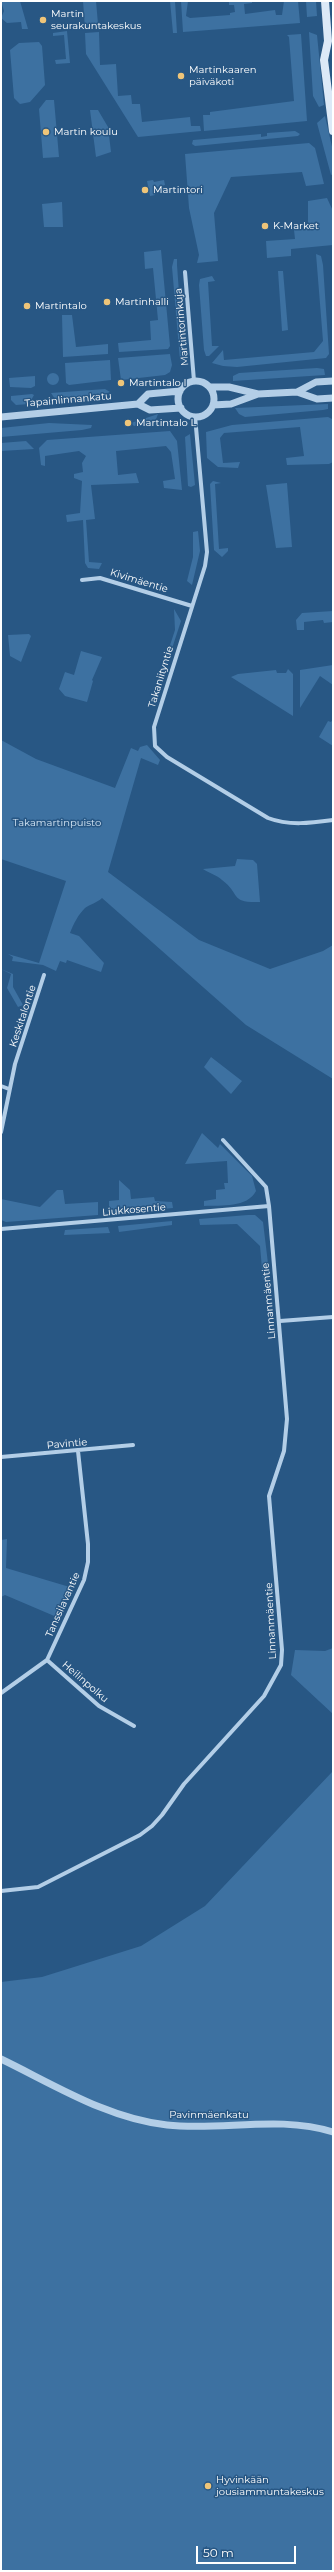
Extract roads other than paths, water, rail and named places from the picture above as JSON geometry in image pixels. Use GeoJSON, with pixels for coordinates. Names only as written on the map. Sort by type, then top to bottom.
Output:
{"type":"FeatureCollection","features":[{"type":"Feature","properties":{"kind":"main road"},"geometry":{"type":"LineString","coordinates":[[325,1],[328,41],[324,60],[333,131]]}},
{"type":"Feature","properties":{"kind":"main road"},"geometry":{"type":"LineString","coordinates":[[328,41],[333,51]]}},
{"type":"Feature","properties":{"kind":"street","name":"Martintorinkuja"},"geometry":{"type":"LineString","coordinates":[[185,272],[194,381]]}},
{"type":"Feature","properties":{"kind":"street"},"geometry":{"type":"LineString","coordinates":[[210,387],[214,396],[213,405],[206,414],[196,416],[187,414],[180,408],[180,391],[183,386],[194,381],[210,387],[229,387],[258,394],[298,392],[317,399],[333,398]]}},
{"type":"Feature","properties":{"kind":"street"},"geometry":{"type":"LineString","coordinates":[[298,392],[316,382],[333,381]]}},
{"type":"Feature","properties":{"kind":"street","name":"Tapainlinnankatu"},"geometry":{"type":"LineString","coordinates":[[138,404],[148,394],[180,391]]}},
{"type":"Feature","properties":{"kind":"street"},"geometry":{"type":"LineString","coordinates":[[213,405],[231,404],[258,394]]}},
{"type":"Feature","properties":{"kind":"street","name":"Tapainlinnankatu"},"geometry":{"type":"LineString","coordinates":[[1,417],[138,404],[150,410],[180,408]]}},
{"type":"Feature","properties":{"kind":"street","name":"Takaniityntie"},"geometry":{"type":"LineString","coordinates":[[196,416],[207,552],[192,606],[154,727],[155,746],[167,757],[268,818],[280,823],[333,820]]}},
{"type":"Feature","properties":{"kind":"street","name":"Kivimäentie"},"geometry":{"type":"LineString","coordinates":[[82,580],[100,578],[192,606]]}},
{"type":"Feature","properties":{"kind":"street","name":"Keskitalontie"},"geometry":{"type":"LineString","coordinates":[[1,1132],[9,1089],[44,975]]}},
{"type":"Feature","properties":{"kind":"street"},"geometry":{"type":"LineString","coordinates":[[1,1086],[9,1089]]}},
{"type":"Feature","properties":{"kind":"street","name":"Linnanmäentie"},"geometry":{"type":"LineString","coordinates":[[1,1891],[38,1887],[140,1835],[162,1816],[184,1784],[264,1696],[275,1679],[281,1665],[282,1650],[269,1496],[284,1451],[287,1419],[280,1321],[269,1206],[266,1186],[223,1140]]}},
{"type":"Feature","properties":{"kind":"street","name":"Liukkosentie"},"geometry":{"type":"LineString","coordinates":[[1,1229],[269,1206]]}},
{"type":"Feature","properties":{"kind":"street"},"geometry":{"type":"LineString","coordinates":[[280,1321],[333,1317]]}},
{"type":"Feature","properties":{"kind":"street","name":"Pavintie"},"geometry":{"type":"LineString","coordinates":[[1,1457],[133,1445]]}},
{"type":"Feature","properties":{"kind":"street","name":"Tanssilavantie"},"geometry":{"type":"LineString","coordinates":[[1,1693],[47,1660],[84,1580],[88,1562],[78,1451]]}},
{"type":"Feature","properties":{"kind":"street","name":"Heilinpolku"},"geometry":{"type":"LineString","coordinates":[[47,1660],[99,1706],[134,1726]]}},
{"type":"Feature","properties":{"kind":"street","name":"Pavinmäenkatu"},"geometry":{"type":"LineString","coordinates":[[1,2059],[92,2103],[139,2120],[166,2125],[194,2126],[301,2124],[333,2132]]}},
{"type":"Feature","properties":{"kind":"place","name":"Martin seurakuntakeskus"},"geometry":{"type":"Point","coordinates":[43,20]}},
{"type":"Feature","properties":{"kind":"place","name":"Martinkaaren päiväkoti"},"geometry":{"type":"Point","coordinates":[181,76]}},
{"type":"Feature","properties":{"kind":"place","name":"Martin koulu"},"geometry":{"type":"Point","coordinates":[46,132]}},
{"type":"Feature","properties":{"kind":"place","name":"Martintori"},"geometry":{"type":"Point","coordinates":[145,190]}},
{"type":"Feature","properties":{"kind":"place","name":"K-Market"},"geometry":{"type":"Point","coordinates":[265,226]}},
{"type":"Feature","properties":{"kind":"place","name":"Martinhalli"},"geometry":{"type":"Point","coordinates":[107,302]}},
{"type":"Feature","properties":{"kind":"place","name":"Martintalo"},"geometry":{"type":"Point","coordinates":[27,306]}},
{"type":"Feature","properties":{"kind":"place","name":"Martintalo I"},"geometry":{"type":"Point","coordinates":[121,383]}},
{"type":"Feature","properties":{"kind":"place","name":"Martintalo L"},"geometry":{"type":"Point","coordinates":[128,423]}},
{"type":"Feature","properties":{"kind":"place","name":"Hyvinkään jousiammuntakeskus"},"geometry":{"type":"Point","coordinates":[208,2486]}},
{"type":"Feature","properties":{"kind":"park label","name":"Takamartinpuisto"},"geometry":{"type":"Point","coordinates":[57,823]}}]}
